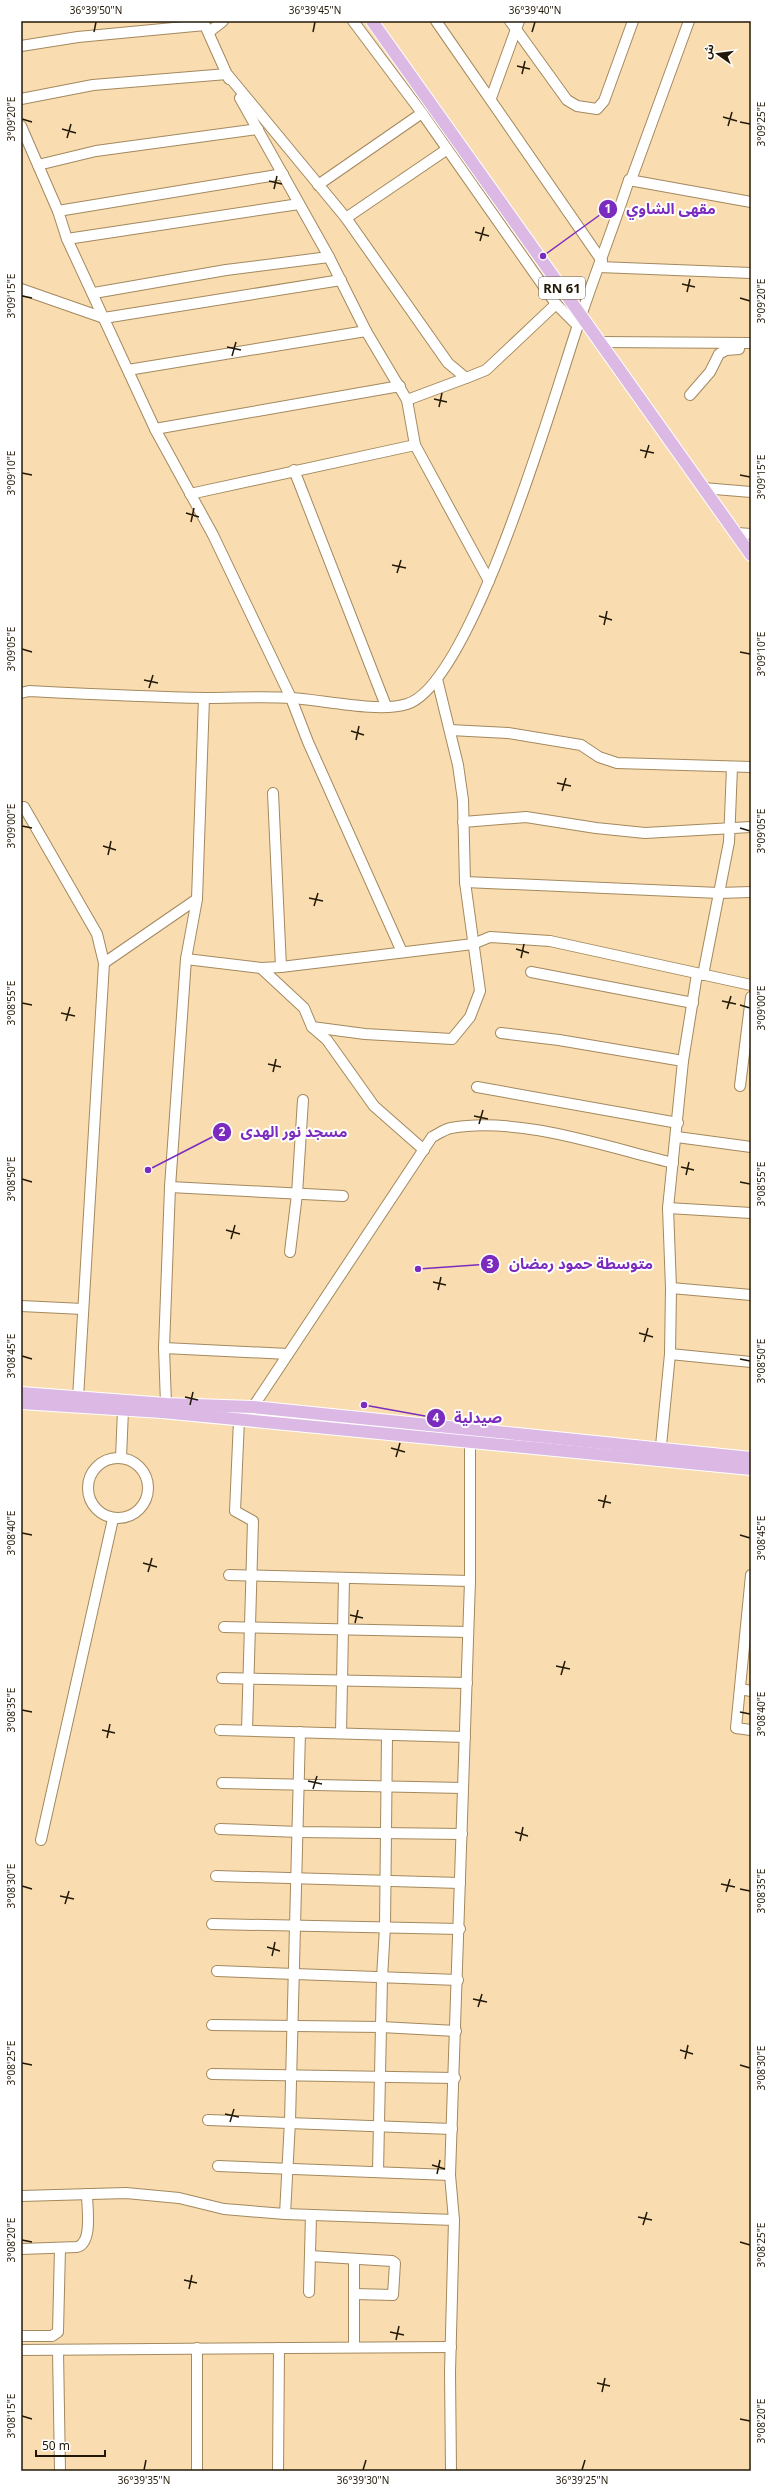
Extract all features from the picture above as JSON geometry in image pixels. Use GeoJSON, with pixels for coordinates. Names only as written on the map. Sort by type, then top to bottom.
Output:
{"type":"FeatureCollection","features":[{"type":"Feature","properties":{"kind":"main road","name":"RN 61"},"geometry":{"type":"LineString","coordinates":[[372,21],[580,320],[599,342],[703,488],[737,533],[751,555]]}},
{"type":"Feature","properties":{"kind":"main road"},"geometry":{"type":"LineString","coordinates":[[21,1393],[164,1408],[239,1420],[470,1442],[660,1455],[751,1458]]}},
{"type":"Feature","properties":{"kind":"main road"},"geometry":{"type":"LineString","coordinates":[[21,1402],[123,1410],[253,1407],[660,1455],[751,1469]]}},
{"type":"Feature","properties":{"kind":"street"},"geometry":{"type":"LineString","coordinates":[[21,46],[78,37],[206,26],[223,21]]}},
{"type":"Feature","properties":{"kind":"street"},"geometry":{"type":"LineString","coordinates":[[353,21],[422,113],[446,150],[556,304],[580,320]]}},
{"type":"Feature","properties":{"kind":"street"},"geometry":{"type":"LineString","coordinates":[[436,21],[491,98],[600,264]]}},
{"type":"Feature","properties":{"kind":"street"},"geometry":{"type":"LineString","coordinates":[[510,21],[518,25],[567,100],[577,106],[597,109],[604,101],[633,21]]}},
{"type":"Feature","properties":{"kind":"street"},"geometry":{"type":"LineString","coordinates":[[24,691],[204,698],[291,698],[386,706],[407,704],[424,694],[438,679],[471,622],[488,581],[532,468],[580,320],[629,180],[631,180],[689,21]]}},
{"type":"Feature","properties":{"kind":"street"},"geometry":{"type":"LineString","coordinates":[[491,98],[518,25]]}},
{"type":"Feature","properties":{"kind":"street"},"geometry":{"type":"LineString","coordinates":[[206,26],[227,74],[329,257],[366,330],[400,386],[407,400],[415,445],[488,581]]}},
{"type":"Feature","properties":{"kind":"street"},"geometry":{"type":"LineString","coordinates":[[21,99],[92,85],[227,74]]}},
{"type":"Feature","properties":{"kind":"street"},"geometry":{"type":"LineString","coordinates":[[227,74],[346,218],[448,363],[466,378]]}},
{"type":"Feature","properties":{"kind":"street"},"geometry":{"type":"LineString","coordinates":[[318,185],[422,113]]}},
{"type":"Feature","properties":{"kind":"street"},"geometry":{"type":"LineString","coordinates":[[21,126],[58,211],[68,239],[155,428],[213,535],[291,698],[308,742],[402,952]]}},
{"type":"Feature","properties":{"kind":"street"},"geometry":{"type":"LineString","coordinates":[[38,165],[96,151],[258,129]]}},
{"type":"Feature","properties":{"kind":"street"},"geometry":{"type":"LineString","coordinates":[[346,218],[446,150]]}},
{"type":"Feature","properties":{"kind":"street"},"geometry":{"type":"LineString","coordinates":[[58,211],[283,174]]}},
{"type":"Feature","properties":{"kind":"street"},"geometry":{"type":"LineString","coordinates":[[629,180],[751,202]]}},
{"type":"Feature","properties":{"kind":"street"},"geometry":{"type":"LineString","coordinates":[[68,239],[300,204]]}},
{"type":"Feature","properties":{"kind":"street"},"geometry":{"type":"LineString","coordinates":[[94,293],[226,270],[329,257]]}},
{"type":"Feature","properties":{"kind":"street"},"geometry":{"type":"LineString","coordinates":[[600,264],[751,273]]}},
{"type":"Feature","properties":{"kind":"street"},"geometry":{"type":"LineString","coordinates":[[21,289],[104,318],[341,280]]}},
{"type":"Feature","properties":{"kind":"street"},"geometry":{"type":"LineString","coordinates":[[407,400],[486,370],[556,304]]}},
{"type":"Feature","properties":{"kind":"street"},"geometry":{"type":"LineString","coordinates":[[128,370],[366,330]]}},
{"type":"Feature","properties":{"kind":"street"},"geometry":{"type":"LineString","coordinates":[[599,342],[751,343]]}},
{"type":"Feature","properties":{"kind":"street"},"geometry":{"type":"LineString","coordinates":[[690,395],[701,384],[722,351],[751,348]]}},
{"type":"Feature","properties":{"kind":"street"},"geometry":{"type":"LineString","coordinates":[[155,428],[400,386]]}},
{"type":"Feature","properties":{"kind":"street"},"geometry":{"type":"LineString","coordinates":[[190,494],[294,470],[415,445]]}},
{"type":"Feature","properties":{"kind":"street"},"geometry":{"type":"LineString","coordinates":[[294,470],[386,706]]}},
{"type":"Feature","properties":{"kind":"street"},"geometry":{"type":"LineString","coordinates":[[703,488],[751,492]]}},
{"type":"Feature","properties":{"kind":"street"},"geometry":{"type":"LineString","coordinates":[[737,533],[751,534]]}},
{"type":"Feature","properties":{"kind":"street"},"geometry":{"type":"LineString","coordinates":[[312,1027],[365,1034],[452,1039],[470,1017],[480,991],[465,882],[463,800],[450,730],[438,679]]}},
{"type":"Feature","properties":{"kind":"street"},"geometry":{"type":"LineString","coordinates":[[164,1408],[164,1348],[170,1187],[186,959],[197,899],[204,698]]}},
{"type":"Feature","properties":{"kind":"street"},"geometry":{"type":"LineString","coordinates":[[450,730],[508,733],[581,745],[599,757],[617,763],[751,767]]}},
{"type":"Feature","properties":{"kind":"street"},"geometry":{"type":"LineString","coordinates":[[660,1455],[670,1354],[671,1288],[668,1208],[677,1137],[683,1061],[693,1003],[729,842],[732,767]]}},
{"type":"Feature","properties":{"kind":"street"},"geometry":{"type":"LineString","coordinates":[[273,793],[281,967]]}},
{"type":"Feature","properties":{"kind":"street"},"geometry":{"type":"LineString","coordinates":[[24,807],[97,934],[104,963],[78,1398]]}},
{"type":"Feature","properties":{"kind":"street"},"geometry":{"type":"LineString","coordinates":[[463,822],[526,817],[596,828],[645,833],[751,826]]}},
{"type":"Feature","properties":{"kind":"street"},"geometry":{"type":"LineString","coordinates":[[465,882],[718,893],[751,892]]}},
{"type":"Feature","properties":{"kind":"street"},"geometry":{"type":"LineString","coordinates":[[104,963],[197,899]]}},
{"type":"Feature","properties":{"kind":"street"},"geometry":{"type":"LineString","coordinates":[[186,959],[261,968],[281,967],[473,944],[490,937],[550,941],[751,985]]}},
{"type":"Feature","properties":{"kind":"street"},"geometry":{"type":"LineString","coordinates":[[261,968],[304,1008],[312,1027],[327,1040],[374,1106],[424,1150]]}},
{"type":"Feature","properties":{"kind":"street"},"geometry":{"type":"LineString","coordinates":[[531,972],[693,1003]]}},
{"type":"Feature","properties":{"kind":"street"},"geometry":{"type":"LineString","coordinates":[[740,1086],[751,997]]}},
{"type":"Feature","properties":{"kind":"street"},"geometry":{"type":"LineString","coordinates":[[501,1033],[559,1040],[683,1061]]}},
{"type":"Feature","properties":{"kind":"street"},"geometry":{"type":"LineString","coordinates":[[477,1087],[678,1123]]}},
{"type":"Feature","properties":{"kind":"street"},"geometry":{"type":"LineString","coordinates":[[290,1252],[297,1194],[303,1100]]}},
{"type":"Feature","properties":{"kind":"street"},"geometry":{"type":"LineString","coordinates":[[253,1407],[432,1137],[450,1128],[494,1126],[528,1128],[673,1163]]}},
{"type":"Feature","properties":{"kind":"street"},"geometry":{"type":"LineString","coordinates":[[677,1137],[751,1147]]}},
{"type":"Feature","properties":{"kind":"street"},"geometry":{"type":"LineString","coordinates":[[170,1187],[343,1196]]}},
{"type":"Feature","properties":{"kind":"street"},"geometry":{"type":"LineString","coordinates":[[668,1208],[751,1213]]}},
{"type":"Feature","properties":{"kind":"street"},"geometry":{"type":"LineString","coordinates":[[671,1288],[751,1295]]}},
{"type":"Feature","properties":{"kind":"street"},"geometry":{"type":"LineString","coordinates":[[21,1306],[84,1309]]}},
{"type":"Feature","properties":{"kind":"street"},"geometry":{"type":"LineString","coordinates":[[164,1348],[288,1354]]}},
{"type":"Feature","properties":{"kind":"street"},"geometry":{"type":"LineString","coordinates":[[670,1354],[751,1362]]}},
{"type":"Feature","properties":{"kind":"street"},"geometry":{"type":"LineString","coordinates":[[121,1458],[123,1410]]}},
{"type":"Feature","properties":{"kind":"street"},"geometry":{"type":"LineString","coordinates":[[239,1420],[236,1511],[253,1521],[247,1730]]}},
{"type":"Feature","properties":{"kind":"street"},"geometry":{"type":"LineString","coordinates":[[451,2471],[451,2347],[454,2220],[450,2175],[455,2078],[470,1581],[470,1442]]}},
{"type":"Feature","properties":{"kind":"street"},"geometry":{"type":"LineString","coordinates":[[110,1458],[121,1458],[132,1461],[140,1467],[146,1476],[149,1487],[147,1498],[142,1507],[134,1515],[113,1519],[97,1511],[91,1503],[87,1493],[88,1482],[93,1471],[100,1463],[110,1458]]}},
{"type":"Feature","properties":{"kind":"street"},"geometry":{"type":"LineString","coordinates":[[41,1840],[113,1519]]}},
{"type":"Feature","properties":{"kind":"street"},"geometry":{"type":"LineString","coordinates":[[229,1575],[252,1574],[344,1579],[470,1581]]}},
{"type":"Feature","properties":{"kind":"street"},"geometry":{"type":"LineString","coordinates":[[751,1575],[736,1728],[751,1730]]}},
{"type":"Feature","properties":{"kind":"street"},"geometry":{"type":"LineString","coordinates":[[340,1733],[344,1579]]}},
{"type":"Feature","properties":{"kind":"street"},"geometry":{"type":"LineString","coordinates":[[224,1627],[249,1626],[468,1632]]}},
{"type":"Feature","properties":{"kind":"street"},"geometry":{"type":"LineString","coordinates":[[222,1678],[467,1683]]}},
{"type":"Feature","properties":{"kind":"street"},"geometry":{"type":"LineString","coordinates":[[740,1689],[751,1690]]}},
{"type":"Feature","properties":{"kind":"street"},"geometry":{"type":"LineString","coordinates":[[220,1730],[465,1737]]}},
{"type":"Feature","properties":{"kind":"street"},"geometry":{"type":"LineString","coordinates":[[285,2214],[290,2122],[292,1975],[299,1832],[300,1732]]}},
{"type":"Feature","properties":{"kind":"street"},"geometry":{"type":"LineString","coordinates":[[378,2172],[379,2078],[382,2027],[382,1978],[385,1927],[387,1833],[387,1735]]}},
{"type":"Feature","properties":{"kind":"street"},"geometry":{"type":"LineString","coordinates":[[222,1783],[463,1788]]}},
{"type":"Feature","properties":{"kind":"street"},"geometry":{"type":"LineString","coordinates":[[220,1829],[299,1832],[462,1834]]}},
{"type":"Feature","properties":{"kind":"street"},"geometry":{"type":"LineString","coordinates":[[216,1876],[460,1883]]}},
{"type":"Feature","properties":{"kind":"street"},"geometry":{"type":"LineString","coordinates":[[212,1924],[460,1929]]}},
{"type":"Feature","properties":{"kind":"street"},"geometry":{"type":"LineString","coordinates":[[217,1970],[292,1975],[458,1980]]}},
{"type":"Feature","properties":{"kind":"street"},"geometry":{"type":"LineString","coordinates":[[212,2025],[382,2027],[456,2031]]}},
{"type":"Feature","properties":{"kind":"street"},"geometry":{"type":"LineString","coordinates":[[212,2074],[290,2074],[379,2078],[455,2078]]}},
{"type":"Feature","properties":{"kind":"street"},"geometry":{"type":"LineString","coordinates":[[208,2120],[452,2128]]}},
{"type":"Feature","properties":{"kind":"street"},"geometry":{"type":"LineString","coordinates":[[218,2166],[450,2175]]}},
{"type":"Feature","properties":{"kind":"street"},"geometry":{"type":"LineString","coordinates":[[21,2196],[109,2193],[168,2196],[224,2209],[285,2214],[454,2220]]}},
{"type":"Feature","properties":{"kind":"street"},"geometry":{"type":"LineString","coordinates":[[21,2249],[80,2247],[86,2241],[87,2194]]}},
{"type":"Feature","properties":{"kind":"street"},"geometry":{"type":"LineString","coordinates":[[309,2292],[311,2215]]}},
{"type":"Feature","properties":{"kind":"street"},"geometry":{"type":"LineString","coordinates":[[21,2336],[52,2336],[58,2332],[60,2248]]}},
{"type":"Feature","properties":{"kind":"street"},"geometry":{"type":"LineString","coordinates":[[310,2256],[392,2261],[396,2267],[395,2292],[392,2296],[354,2294]]}},
{"type":"Feature","properties":{"kind":"street"},"geometry":{"type":"LineString","coordinates":[[354,2259],[354,2346]]}},
{"type":"Feature","properties":{"kind":"street"},"geometry":{"type":"LineString","coordinates":[[21,2350],[354,2346],[451,2347]]}},
{"type":"Feature","properties":{"kind":"street"},"geometry":{"type":"LineString","coordinates":[[197,2348],[197,2471]]}},
{"type":"Feature","properties":{"kind":"street"},"geometry":{"type":"LineString","coordinates":[[278,2471],[279,2348]]}},
{"type":"Feature","properties":{"kind":"street"},"geometry":{"type":"LineString","coordinates":[[58,2350],[60,2471]]}},
{"type":"Feature","properties":{"kind":"place","name":"مقهى الشاوي"},"geometry":{"type":"Point","coordinates":[543,256]}},
{"type":"Feature","properties":{"kind":"place","name":"مسجد نور الهدى"},"geometry":{"type":"Point","coordinates":[148,1170]}},
{"type":"Feature","properties":{"kind":"place","name":"متوسطة حمود رمضان"},"geometry":{"type":"Point","coordinates":[418,1269]}},
{"type":"Feature","properties":{"kind":"place","name":"صيدلية"},"geometry":{"type":"Point","coordinates":[364,1405]}}]}
